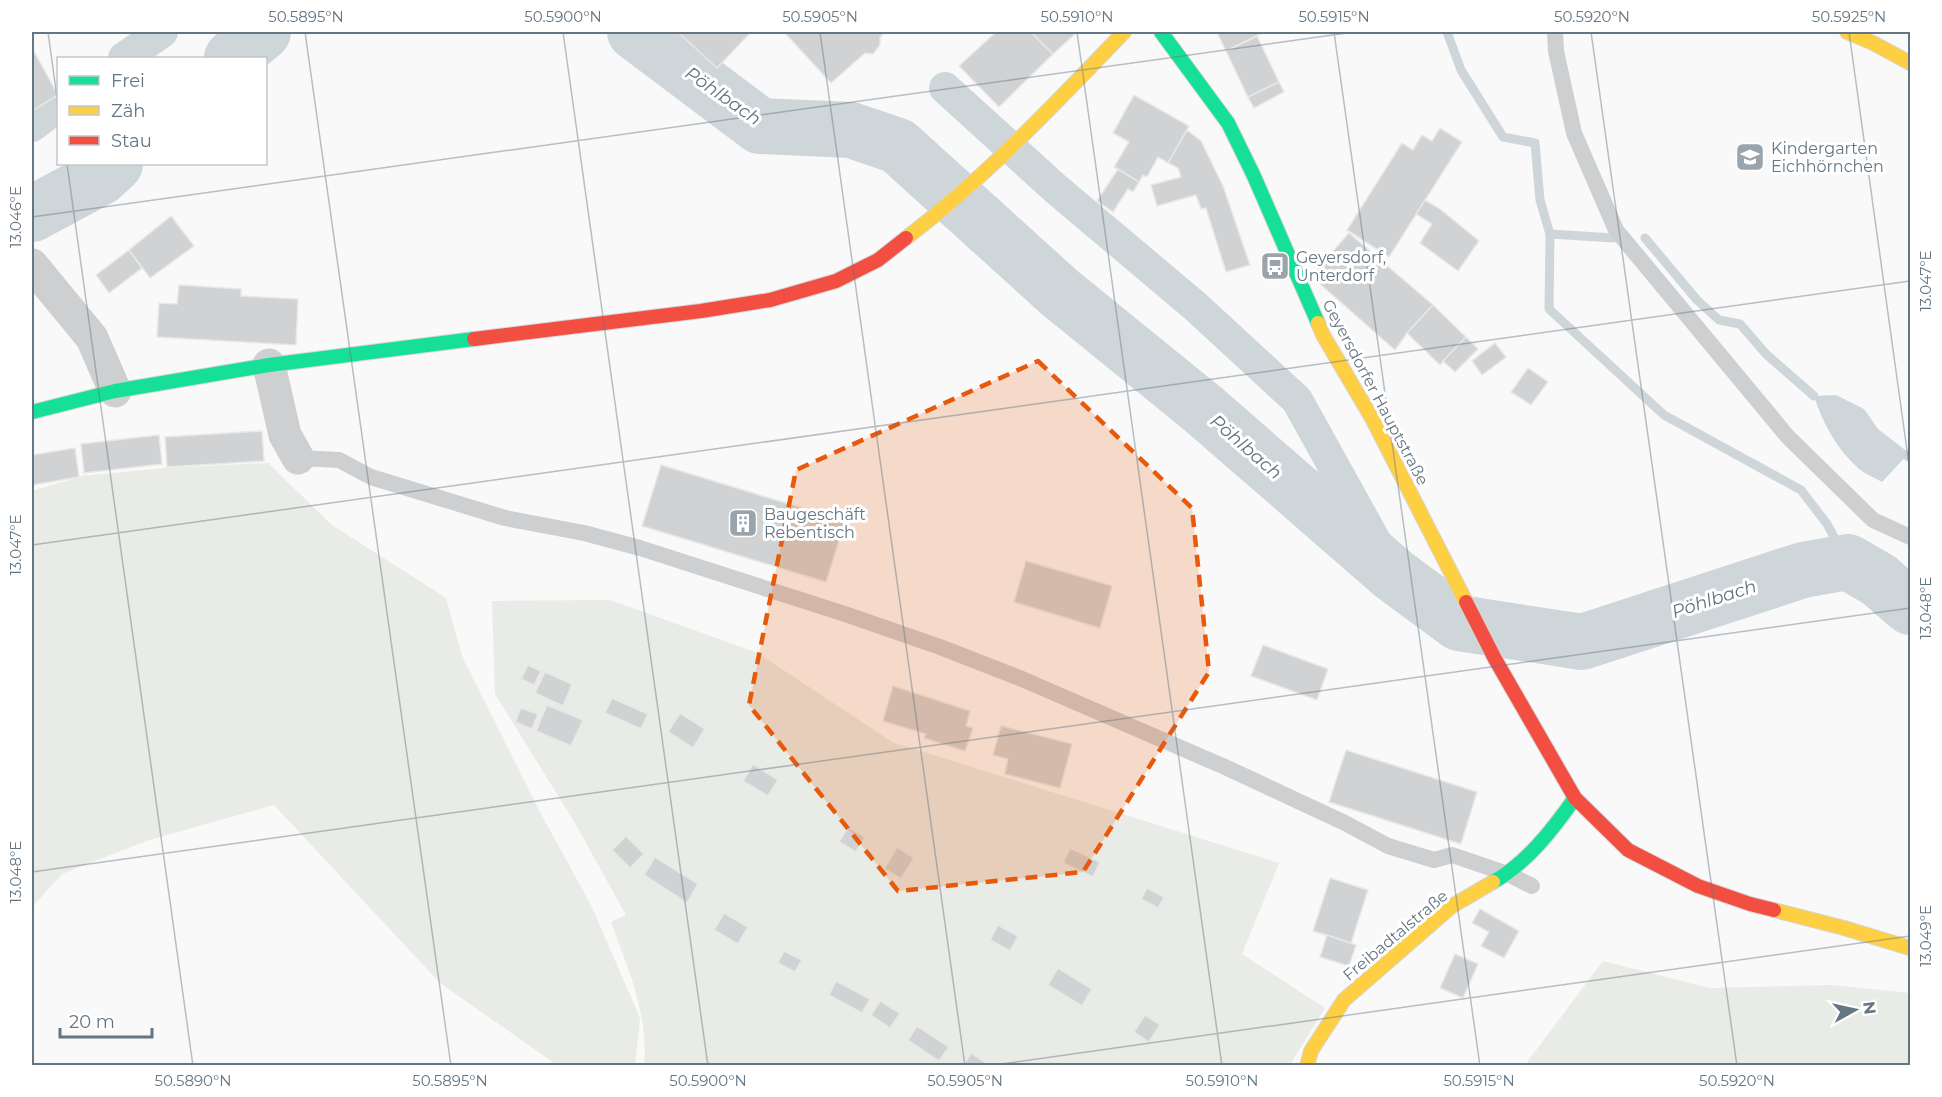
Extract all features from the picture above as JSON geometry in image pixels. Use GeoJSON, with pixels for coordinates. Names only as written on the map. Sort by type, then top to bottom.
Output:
{"type":"FeatureCollection","features":[{"type":"Feature","properties":{"kind":"main road"},"geometry":{"type":"LineString","coordinates":[[32,412],[115,391],[269,365],[701,311],[770,300],[836,281],[878,260],[934,217],[1038,121],[1124,32]]}},
{"type":"Feature","properties":{"kind":"main road","name":"Geyersdorfer Hauptstraße"},"geometry":{"type":"LineString","coordinates":[[1161,32],[1228,123],[1253,174],[1323,334],[1373,420],[1495,659],[1575,798],[1628,850],[1698,886],[1750,904],[1845,928],[1911,948]]}},
{"type":"Feature","properties":{"kind":"main road"},"geometry":{"type":"LineString","coordinates":[[1847,32],[1911,63]]}},
{"type":"Feature","properties":{"kind":"main road","name":"Freibadtalstraße"},"geometry":{"type":"LineString","coordinates":[[1306,1065],[1311,1051],[1344,1000],[1452,906],[1508,874],[1555,827],[1575,798]]}},
{"type":"Feature","properties":{"kind":"street"},"geometry":{"type":"LineString","coordinates":[[32,265],[92,338],[115,391]]}},
{"type":"Feature","properties":{"kind":"street"},"geometry":{"type":"LineString","coordinates":[[269,365],[285,435],[298,458]]}},
{"type":"Feature","properties":{"kind":"lane"},"geometry":{"type":"LineString","coordinates":[[1555,32],[1556,51],[1574,133],[1616,230],[1788,437],[1873,520],[1911,537]]}},
{"type":"Feature","properties":{"kind":"lane"},"geometry":{"type":"LineString","coordinates":[[298,458],[339,460],[382,481],[506,518],[584,533],[640,548],[848,615],[1023,679],[1235,772],[1345,823],[1388,846],[1434,860],[1452,855],[1508,874],[1532,886]]}},
{"type":"Feature","properties":{"kind":"highlighted area"},"geometry":{"type":"Polygon","coordinates":[[[1038,361],[1192,508],[1209,672],[1083,872],[898,891],[749,705],[796,470],[1038,361]]]}},
{"type":"Feature","properties":{"kind":"shaded area"},"geometry":{"type":"Polygon","coordinates":[[[1836,395],[1864,409],[1878,429],[1909,453],[1882,482],[1863,472],[1850,461],[1821,416],[1814,396],[1836,395]]]}},
{"type":"Feature","properties":{"kind":"shaded area"},"geometry":{"type":"Polygon","coordinates":[[[268,463],[332,525],[446,598],[462,656],[542,816],[591,905],[640,1018],[635,1065],[557,1065],[440,983],[274,805],[149,840],[62,874],[32,907],[32,491],[82,476],[165,468],[268,463]]]}},
{"type":"Feature","properties":{"kind":"shaded area"},"geometry":{"type":"Polygon","coordinates":[[[610,600],[758,653],[892,742],[1279,863],[1242,954],[1325,1008],[1290,1065],[644,1065],[645,1046],[636,992],[611,922],[626,915],[575,823],[495,694],[492,601],[610,600]]]}},
{"type":"Feature","properties":{"kind":"shaded area"},"geometry":{"type":"Polygon","coordinates":[[[1603,961],[1710,988],[1832,985],[1910,993],[1910,1065],[1525,1065],[1603,961]]]}},
{"type":"Feature","properties":{"kind":"building"},"geometry":{"type":"Polygon","coordinates":[[[678,32],[751,32],[717,68],[678,32]]]}},
{"type":"Feature","properties":{"kind":"building"},"geometry":{"type":"Polygon","coordinates":[[[784,32],[885,32],[880,37],[880,45],[873,54],[865,53],[831,83],[784,32]]]}},
{"type":"Feature","properties":{"kind":"building"},"geometry":{"type":"Polygon","coordinates":[[[996,32],[1031,32],[1053,54],[999,107],[959,66],[996,32]]]}},
{"type":"Feature","properties":{"kind":"building"},"geometry":{"type":"Polygon","coordinates":[[[1031,32],[1077,32],[1053,54],[1031,32]]]}},
{"type":"Feature","properties":{"kind":"building"},"geometry":{"type":"Polygon","coordinates":[[[1217,32],[1264,32],[1226,51],[1217,32]]]}},
{"type":"Feature","properties":{"kind":"building"},"geometry":{"type":"Polygon","coordinates":[[[1257,36],[1279,82],[1248,97],[1226,51],[1257,36]]]}},
{"type":"Feature","properties":{"kind":"building"},"geometry":{"type":"Polygon","coordinates":[[[32,48],[57,96],[32,111],[32,48]]]}},
{"type":"Feature","properties":{"kind":"building"},"geometry":{"type":"Polygon","coordinates":[[[1279,82],[1284,92],[1254,108],[1248,97],[1279,82]]]}},
{"type":"Feature","properties":{"kind":"building"},"geometry":{"type":"Polygon","coordinates":[[[1134,95],[1189,126],[1168,163],[1158,157],[1147,177],[1143,175],[1139,182],[1114,167],[1129,142],[1113,133],[1134,95]]]}},
{"type":"Feature","properties":{"kind":"building"},"geometry":{"type":"Polygon","coordinates":[[[1440,128],[1462,142],[1389,257],[1347,230],[1402,143],[1413,150],[1422,135],[1432,141],[1440,128]]]}},
{"type":"Feature","properties":{"kind":"building"},"geometry":{"type":"Polygon","coordinates":[[[1187,130],[1201,141],[1223,186],[1250,265],[1226,272],[1206,208],[1201,209],[1196,195],[1157,206],[1151,185],[1181,177],[1178,168],[1168,163],[1187,130]]]}},
{"type":"Feature","properties":{"kind":"building"},"geometry":{"type":"Polygon","coordinates":[[[1118,169],[1139,182],[1133,192],[1128,189],[1113,212],[1097,201],[1118,169]]]}},
{"type":"Feature","properties":{"kind":"building"},"geometry":{"type":"Polygon","coordinates":[[[1425,200],[1440,209],[1479,241],[1458,271],[1420,243],[1432,224],[1416,214],[1425,200]]]}},
{"type":"Feature","properties":{"kind":"building"},"geometry":{"type":"Polygon","coordinates":[[[171,216],[194,246],[150,278],[129,250],[171,216]]]}},
{"type":"Feature","properties":{"kind":"building"},"geometry":{"type":"Polygon","coordinates":[[[1349,233],[1433,305],[1395,350],[1311,276],[1349,233]]]}},
{"type":"Feature","properties":{"kind":"building"},"geometry":{"type":"Polygon","coordinates":[[[129,250],[142,268],[109,293],[96,275],[129,250]]]}},
{"type":"Feature","properties":{"kind":"building"},"geometry":{"type":"Polygon","coordinates":[[[179,285],[241,289],[241,296],[298,299],[296,345],[157,337],[159,303],[177,304],[179,285]]]}},
{"type":"Feature","properties":{"kind":"building"},"geometry":{"type":"Polygon","coordinates":[[[1433,305],[1466,337],[1440,365],[1407,333],[1433,305]]]}},
{"type":"Feature","properties":{"kind":"building"},"geometry":{"type":"Polygon","coordinates":[[[1466,337],[1478,349],[1455,372],[1443,361],[1466,337]]]}},
{"type":"Feature","properties":{"kind":"building"},"geometry":{"type":"Polygon","coordinates":[[[1495,343],[1506,357],[1482,375],[1472,361],[1495,343]]]}},
{"type":"Feature","properties":{"kind":"building"},"geometry":{"type":"Polygon","coordinates":[[[1528,368],[1548,382],[1531,405],[1511,392],[1528,368]]]}},
{"type":"Feature","properties":{"kind":"building"},"geometry":{"type":"Polygon","coordinates":[[[262,431],[264,461],[167,467],[165,437],[262,431]]]}},
{"type":"Feature","properties":{"kind":"building"},"geometry":{"type":"Polygon","coordinates":[[[159,435],[162,464],[84,473],[81,444],[159,435]]]}},
{"type":"Feature","properties":{"kind":"building"},"geometry":{"type":"Polygon","coordinates":[[[75,448],[79,477],[32,485],[32,455],[75,448]]]}},
{"type":"Feature","properties":{"kind":"building","name":"Baugeschäft Rebentisch"},"geometry":{"type":"Polygon","coordinates":[[[661,465],[845,521],[826,582],[642,526],[661,465]]]}},
{"type":"Feature","properties":{"kind":"building"},"geometry":{"type":"Polygon","coordinates":[[[1026,561],[1112,586],[1100,628],[1014,602],[1026,561]]]}},
{"type":"Feature","properties":{"kind":"building"},"geometry":{"type":"Polygon","coordinates":[[[1263,645],[1328,669],[1317,700],[1251,676],[1263,645]]]}},
{"type":"Feature","properties":{"kind":"building"},"geometry":{"type":"Polygon","coordinates":[[[528,665],[541,671],[534,685],[521,679],[528,665]]]}},
{"type":"Feature","properties":{"kind":"building"},"geometry":{"type":"Polygon","coordinates":[[[545,672],[572,684],[563,706],[535,693],[545,672]]]}},
{"type":"Feature","properties":{"kind":"building"},"geometry":{"type":"Polygon","coordinates":[[[893,686],[970,711],[966,726],[973,728],[965,751],[924,738],[926,734],[883,721],[893,686]]]}},
{"type":"Feature","properties":{"kind":"building"},"geometry":{"type":"Polygon","coordinates":[[[612,698],[648,714],[641,729],[605,713],[612,698]]]}},
{"type":"Feature","properties":{"kind":"building"},"geometry":{"type":"Polygon","coordinates":[[[547,705],[583,720],[571,746],[536,731],[547,705]]]}},
{"type":"Feature","properties":{"kind":"building"},"geometry":{"type":"Polygon","coordinates":[[[521,708],[538,714],[532,729],[515,722],[521,708]]]}},
{"type":"Feature","properties":{"kind":"building"},"geometry":{"type":"Polygon","coordinates":[[[680,713],[705,729],[693,748],[668,732],[680,713]]]}},
{"type":"Feature","properties":{"kind":"building"},"geometry":{"type":"Polygon","coordinates":[[[1001,726],[1072,744],[1060,788],[1005,774],[1008,759],[993,755],[1001,726]]]}},
{"type":"Feature","properties":{"kind":"building"},"geometry":{"type":"Polygon","coordinates":[[[1346,750],[1477,792],[1461,844],[1329,802],[1346,750]]]}},
{"type":"Feature","properties":{"kind":"building"},"geometry":{"type":"Polygon","coordinates":[[[753,764],[778,780],[768,796],[743,781],[753,764]]]}},
{"type":"Feature","properties":{"kind":"building"},"geometry":{"type":"Polygon","coordinates":[[[848,827],[865,837],[856,852],[839,842],[848,827]]]}},
{"type":"Feature","properties":{"kind":"building"},"geometry":{"type":"Polygon","coordinates":[[[626,836],[644,854],[630,868],[612,850],[626,836]]]}},
{"type":"Feature","properties":{"kind":"building"},"geometry":{"type":"Polygon","coordinates":[[[897,847],[914,858],[901,879],[884,869],[897,847]]]}},
{"type":"Feature","properties":{"kind":"building"},"geometry":{"type":"Polygon","coordinates":[[[1070,848],[1100,862],[1093,877],[1063,863],[1070,848]]]}},
{"type":"Feature","properties":{"kind":"building"},"geometry":{"type":"Polygon","coordinates":[[[655,857],[698,884],[687,903],[644,875],[655,857]]]}},
{"type":"Feature","properties":{"kind":"building"},"geometry":{"type":"Polygon","coordinates":[[[1330,878],[1368,890],[1351,943],[1313,931],[1330,878]]]}},
{"type":"Feature","properties":{"kind":"building"},"geometry":{"type":"Polygon","coordinates":[[[1147,888],[1164,897],[1158,908],[1141,899],[1147,888]]]}},
{"type":"Feature","properties":{"kind":"building"},"geometry":{"type":"Polygon","coordinates":[[[1480,909],[1519,931],[1504,958],[1481,946],[1489,932],[1472,923],[1480,909]]]}},
{"type":"Feature","properties":{"kind":"building"},"geometry":{"type":"Polygon","coordinates":[[[724,913],[748,927],[738,944],[714,930],[724,913]]]}},
{"type":"Feature","properties":{"kind":"building"},"geometry":{"type":"Polygon","coordinates":[[[998,925],[1018,936],[1010,951],[990,940],[998,925]]]}},
{"type":"Feature","properties":{"kind":"building"},"geometry":{"type":"Polygon","coordinates":[[[1327,935],[1356,945],[1349,966],[1320,957],[1327,935]]]}},
{"type":"Feature","properties":{"kind":"building"},"geometry":{"type":"Polygon","coordinates":[[[784,951],[802,960],[795,972],[778,963],[784,951]]]}},
{"type":"Feature","properties":{"kind":"building"},"geometry":{"type":"Polygon","coordinates":[[[1455,954],[1478,964],[1463,998],[1440,988],[1455,954]]]}},
{"type":"Feature","properties":{"kind":"building"},"geometry":{"type":"Polygon","coordinates":[[[1058,968],[1092,989],[1082,1006],[1048,985],[1058,968]]]}},
{"type":"Feature","properties":{"kind":"building"},"geometry":{"type":"Polygon","coordinates":[[[836,981],[870,999],[862,1013],[829,995],[836,981]]]}},
{"type":"Feature","properties":{"kind":"building"},"geometry":{"type":"Polygon","coordinates":[[[880,1001],[900,1013],[890,1028],[871,1015],[880,1001]]]}},
{"type":"Feature","properties":{"kind":"building"},"geometry":{"type":"Polygon","coordinates":[[[1145,1015],[1160,1025],[1149,1042],[1134,1032],[1145,1015]]]}},
{"type":"Feature","properties":{"kind":"building"},"geometry":{"type":"Polygon","coordinates":[[[917,1026],[949,1047],[939,1061],[908,1040],[917,1026]]]}},
{"type":"Feature","properties":{"kind":"building"},"geometry":{"type":"Polygon","coordinates":[[[971,1053],[986,1063],[985,1066],[963,1066],[971,1053]]]}},
{"type":"Feature","properties":{"kind":"waterway"},"geometry":{"type":"LineString","coordinates":[[125,57],[162,32]]}},
{"type":"Feature","properties":{"kind":"waterway","name":"Pöhlbach"},"geometry":{"type":"LineString","coordinates":[[233,57],[263,32]]}},
{"type":"Feature","properties":{"kind":"waterway","name":"Pöhlbach"},"geometry":{"type":"LineString","coordinates":[[635,32],[760,126],[851,130],[898,146],[1059,292],[1203,409],[1394,575],[1459,623],[1582,642],[1803,570],[1848,562],[1879,580],[1910,607]]}},
{"type":"Feature","properties":{"kind":"waterway"},"geometry":{"type":"LineString","coordinates":[[1447,32],[1461,70],[1503,137],[1535,143],[1540,200],[1550,234],[1549,309],[1664,415],[1801,490],[1827,524],[1848,562]]}},
{"type":"Feature","properties":{"kind":"waterway"},"geometry":{"type":"LineString","coordinates":[[945,88],[1056,189],[1195,306],[1297,400],[1394,575]]}},
{"type":"Feature","properties":{"kind":"waterway"},"geometry":{"type":"LineString","coordinates":[[32,126],[57,107]]}},
{"type":"Feature","properties":{"kind":"waterway","name":"Pöhlbach"},"geometry":{"type":"LineString","coordinates":[[32,214],[101,177],[114,165]]}},
{"type":"Feature","properties":{"kind":"waterway"},"geometry":{"type":"LineString","coordinates":[[1550,234],[1614,238]]}},
{"type":"Feature","properties":{"kind":"waterway"},"geometry":{"type":"LineString","coordinates":[[1645,238],[1697,300],[1719,320],[1740,324],[1766,354],[1814,396]]}},
{"type":"Feature","properties":{"kind":"waterway"},"geometry":{"type":"LineString","coordinates":[[1905,455],[1910,457]]}},
{"type":"Feature","properties":{"kind":"traffic: fast"},"geometry":{"type":"LineString","coordinates":[[1161,32],[1228,123],[1253,174],[1318,323]]}},
{"type":"Feature","properties":{"kind":"traffic: fast"},"geometry":{"type":"LineString","coordinates":[[32,412],[115,391],[269,365],[474,339]]}},
{"type":"Feature","properties":{"kind":"traffic: fast"},"geometry":{"type":"LineString","coordinates":[[1493,882],[1528,855],[1575,798]]}},
{"type":"Feature","properties":{"kind":"traffic: slow"},"geometry":{"type":"LineString","coordinates":[[906,238],[936,215],[992,165],[1124,32]]}},
{"type":"Feature","properties":{"kind":"traffic: slow"},"geometry":{"type":"LineString","coordinates":[[1847,32],[1910,63]]}},
{"type":"Feature","properties":{"kind":"traffic: slow"},"geometry":{"type":"LineString","coordinates":[[1318,323],[1373,420],[1466,602]]}},
{"type":"Feature","properties":{"kind":"traffic: slow"},"geometry":{"type":"LineString","coordinates":[[1307,1066],[1311,1051],[1344,1000],[1452,906],[1493,882]]}},
{"type":"Feature","properties":{"kind":"traffic: slow"},"geometry":{"type":"LineString","coordinates":[[1774,910],[1910,948]]}},
{"type":"Feature","properties":{"kind":"traffic: jam"},"geometry":{"type":"LineString","coordinates":[[474,339],[701,311],[770,300],[836,281],[878,260],[906,238]]}},
{"type":"Feature","properties":{"kind":"traffic: jam"},"geometry":{"type":"LineString","coordinates":[[1466,602],[1495,659],[1575,798],[1628,850],[1698,886],[1774,910]]}},
{"type":"Feature","properties":{"kind":"place","name":"Kindergarten Eichhörnchen"},"geometry":{"type":"Point","coordinates":[1750,157]}},
{"type":"Feature","properties":{"kind":"place","name":"Geyersdorf, Unterdorf"},"geometry":{"type":"Point","coordinates":[1275,266]}},
{"type":"Feature","properties":{"kind":"place","name":"Baugeschäft Rebentisch"},"geometry":{"type":"Point","coordinates":[743,523]}}]}
